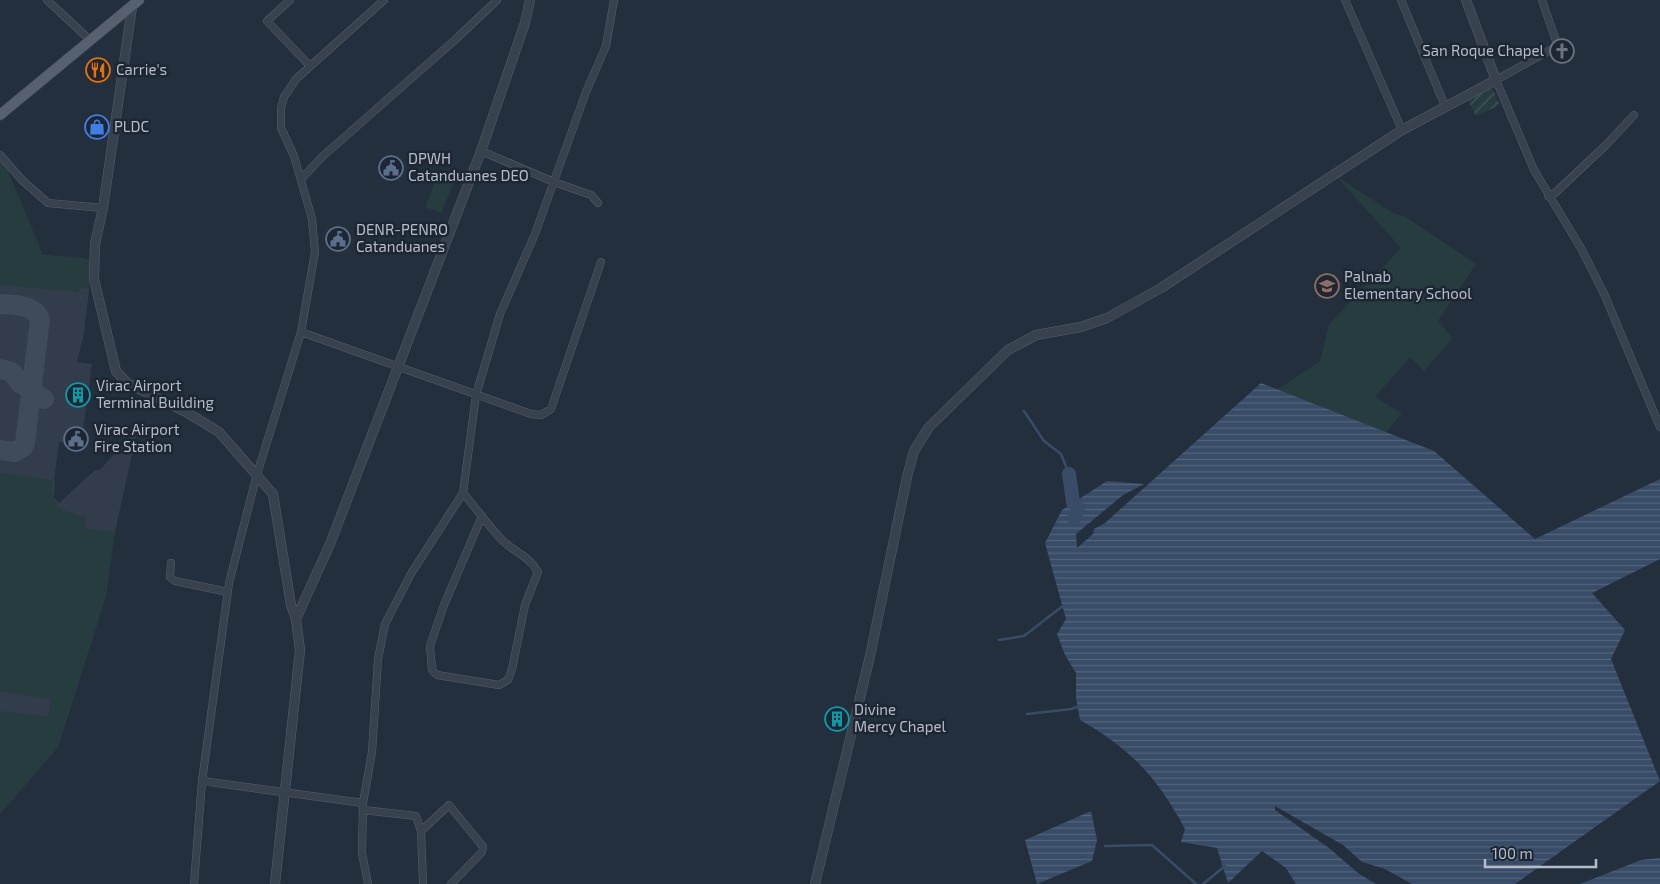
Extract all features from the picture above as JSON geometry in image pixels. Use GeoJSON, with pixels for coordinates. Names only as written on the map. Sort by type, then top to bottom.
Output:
{"type":"FeatureCollection","features":[{"type":"Feature","properties":{"kind":"main road"},"geometry":{"type":"LineString","coordinates":[[0,115],[135,3]]}},
{"type":"Feature","properties":{"kind":"street"},"geometry":{"type":"LineString","coordinates":[[47,0],[90,40]]}},
{"type":"Feature","properties":{"kind":"street"},"geometry":{"type":"LineString","coordinates":[[290,0],[267,21],[310,66]]}},
{"type":"Feature","properties":{"kind":"street"},"geometry":{"type":"LineString","coordinates":[[194,884],[202,781],[228,592],[257,474],[301,332],[315,252],[314,226],[301,179],[280,117],[284,97],[289,88],[310,66],[384,0]]}},
{"type":"Feature","properties":{"kind":"street"},"geometry":{"type":"LineString","coordinates":[[301,179],[322,156],[456,40],[497,0]]}},
{"type":"Feature","properties":{"kind":"street"},"geometry":{"type":"LineString","coordinates":[[296,619],[330,544],[481,152],[525,23],[530,0]]}},
{"type":"Feature","properties":{"kind":"street"},"geometry":{"type":"LineString","coordinates":[[368,884],[362,853],[363,807],[372,752],[378,659],[385,624],[412,572],[463,493],[476,395],[500,314],[535,234],[586,92],[606,46],[614,0]]}},
{"type":"Feature","properties":{"kind":"street"},"geometry":{"type":"LineString","coordinates":[[1345,0],[1402,130]]}},
{"type":"Feature","properties":{"kind":"street"},"geometry":{"type":"LineString","coordinates":[[1401,0],[1445,106]]}},
{"type":"Feature","properties":{"kind":"street"},"geometry":{"type":"LineString","coordinates":[[1466,0],[1524,149],[1548,196],[1582,250],[1605,296],[1660,427]]}},
{"type":"Feature","properties":{"kind":"street"},"geometry":{"type":"LineString","coordinates":[[815,884],[870,656],[907,477],[914,451],[929,428],[1008,350],[1036,335],[1081,327],[1107,318],[1161,288],[1402,130],[1554,48],[1557,44],[1542,0]]}},
{"type":"Feature","properties":{"kind":"street"},"geometry":{"type":"LineString","coordinates":[[135,3],[103,208],[95,244],[94,279],[116,371],[127,383],[186,412],[219,432],[273,494],[300,650],[274,884]]}},
{"type":"Feature","properties":{"kind":"street"},"geometry":{"type":"LineString","coordinates":[[1548,196],[1554,193],[1606,145],[1634,115]]}},
{"type":"Feature","properties":{"kind":"street"},"geometry":{"type":"LineString","coordinates":[[481,152],[591,195],[598,203]]}},
{"type":"Feature","properties":{"kind":"street"},"geometry":{"type":"LineString","coordinates":[[0,155],[22,180],[48,203],[103,208]]}},
{"type":"Feature","properties":{"kind":"street"},"geometry":{"type":"LineString","coordinates":[[301,332],[476,395],[531,414],[541,415],[551,409],[601,262]]}},
{"type":"Feature","properties":{"kind":"street"},"geometry":{"type":"LineString","coordinates":[[463,493],[502,540],[531,561],[538,572],[525,605],[512,669],[508,680],[499,685],[437,674],[432,670],[430,654],[430,646],[444,605],[482,516]]}},
{"type":"Feature","properties":{"kind":"street"},"geometry":{"type":"LineString","coordinates":[[171,562],[170,577],[175,581],[228,592]]}},
{"type":"Feature","properties":{"kind":"street"},"geometry":{"type":"LineString","coordinates":[[202,781],[416,816],[421,831],[423,884]]}},
{"type":"Feature","properties":{"kind":"street"},"geometry":{"type":"LineString","coordinates":[[421,831],[449,805],[483,847],[482,852],[451,884]]}},
{"type":"Feature","properties":{"kind":"shaded area"},"geometry":{"type":"Polygon","coordinates":[[[0,160],[7,169],[43,255],[84,258],[89,289],[84,334],[77,362],[92,364],[83,429],[77,428],[75,444],[59,442],[54,480],[54,498],[59,503],[95,470],[100,470],[138,427],[115,532],[106,596],[58,747],[0,814],[0,160]]]}},
{"type":"Feature","properties":{"kind":"green space"},"geometry":{"type":"Polygon","coordinates":[[[1492,88],[1500,105],[1476,116],[1468,100],[1492,88]]]}},
{"type":"Feature","properties":{"kind":"green space"},"geometry":{"type":"Polygon","coordinates":[[[0,160],[7,169],[43,255],[90,259],[89,289],[79,288],[79,292],[0,285],[0,160]]]}},
{"type":"Feature","properties":{"kind":"green space"},"geometry":{"type":"Polygon","coordinates":[[[438,175],[454,181],[441,213],[425,207],[438,175]]]}},
{"type":"Feature","properties":{"kind":"green space"},"geometry":{"type":"Polygon","coordinates":[[[1336,176],[1395,214],[1404,216],[1476,264],[1438,321],[1453,338],[1424,371],[1410,357],[1375,397],[1402,413],[1385,434],[1275,391],[1320,361],[1329,324],[1401,248],[1336,176]]]}},
{"type":"Feature","properties":{"kind":"green space"},"geometry":{"type":"Polygon","coordinates":[[[0,473],[52,480],[55,502],[59,507],[70,513],[86,517],[85,529],[115,532],[106,596],[58,747],[0,814],[0,711],[48,717],[51,699],[0,691],[0,473]]]}},
{"type":"Feature","properties":{"kind":"water"},"geometry":{"type":"Polygon","coordinates":[[[1261,383],[1434,451],[1535,539],[1660,479],[1660,559],[1592,593],[1625,630],[1611,659],[1660,781],[1515,884],[1412,884],[1385,869],[1362,862],[1343,845],[1275,806],[1275,810],[1329,848],[1358,873],[1376,884],[1296,884],[1286,868],[1262,851],[1228,883],[1217,848],[1181,842],[1185,829],[1153,779],[1114,742],[1080,720],[1076,698],[1076,673],[1065,655],[1057,634],[1066,619],[1045,543],[1062,510],[1107,481],[1144,484],[1123,495],[1076,534],[1077,548],[1093,534],[1094,529],[1105,523],[1261,383]]]}},
{"type":"Feature","properties":{"kind":"water"},"geometry":{"type":"Polygon","coordinates":[[[1091,811],[1097,840],[1092,861],[1037,884],[1025,840],[1091,811]]]}},
{"type":"Feature","properties":{"kind":"water"},"geometry":{"type":"Polygon","coordinates":[[[1660,858],[1660,884],[1580,884],[1641,860],[1660,858]]]}},
{"type":"Feature","properties":{"kind":"waterway"},"geometry":{"type":"LineString","coordinates":[[1024,411],[1044,441],[1061,454],[1069,474]]}},
{"type":"Feature","properties":{"kind":"waterway"},"geometry":{"type":"LineString","coordinates":[[1069,474],[1073,502],[1078,508],[1074,518]]}},
{"type":"Feature","properties":{"kind":"waterway"},"geometry":{"type":"LineString","coordinates":[[999,640],[1024,636],[1064,605]]}},
{"type":"Feature","properties":{"kind":"waterway"},"geometry":{"type":"LineString","coordinates":[[1027,714],[1071,709],[1080,706]]}},
{"type":"Feature","properties":{"kind":"waterway"},"geometry":{"type":"LineString","coordinates":[[1105,846],[1152,845],[1196,884]]}},
{"type":"Feature","properties":{"kind":"waterway"},"geometry":{"type":"LineString","coordinates":[[1203,884],[1225,866]]}},
{"type":"Feature","properties":{"kind":"taxiway"},"geometry":{"type":"LineString","coordinates":[[0,304],[28,308],[33,310],[40,319],[25,443],[23,447],[15,452],[0,450]]}},
{"type":"Feature","properties":{"kind":"taxiway"},"geometry":{"type":"LineString","coordinates":[[0,369],[12,372],[20,383],[44,399]]}},
{"type":"Feature","properties":{"kind":"place","name":"San Roque Chapel"},"geometry":{"type":"Point","coordinates":[1562,51]}},
{"type":"Feature","properties":{"kind":"place","name":"Carrie's"},"geometry":{"type":"Point","coordinates":[98,70]}},
{"type":"Feature","properties":{"kind":"place","name":"PLDC"},"geometry":{"type":"Point","coordinates":[97,127]}},
{"type":"Feature","properties":{"kind":"place","name":"DPWH Catanduanes DEO"},"geometry":{"type":"Point","coordinates":[391,168]}},
{"type":"Feature","properties":{"kind":"place","name":"DENR-PENRO Catanduanes"},"geometry":{"type":"Point","coordinates":[338,239]}},
{"type":"Feature","properties":{"kind":"place","name":"Palnab Elementary School"},"geometry":{"type":"Point","coordinates":[1327,286]}},
{"type":"Feature","properties":{"kind":"place","name":"Virac Airport Terminal Building"},"geometry":{"type":"Point","coordinates":[78,395]}},
{"type":"Feature","properties":{"kind":"place","name":"Virac Airport Fire Station"},"geometry":{"type":"Point","coordinates":[76,439]}},
{"type":"Feature","properties":{"kind":"place","name":"Divine Mercy Chapel"},"geometry":{"type":"Point","coordinates":[837,719]}}]}
